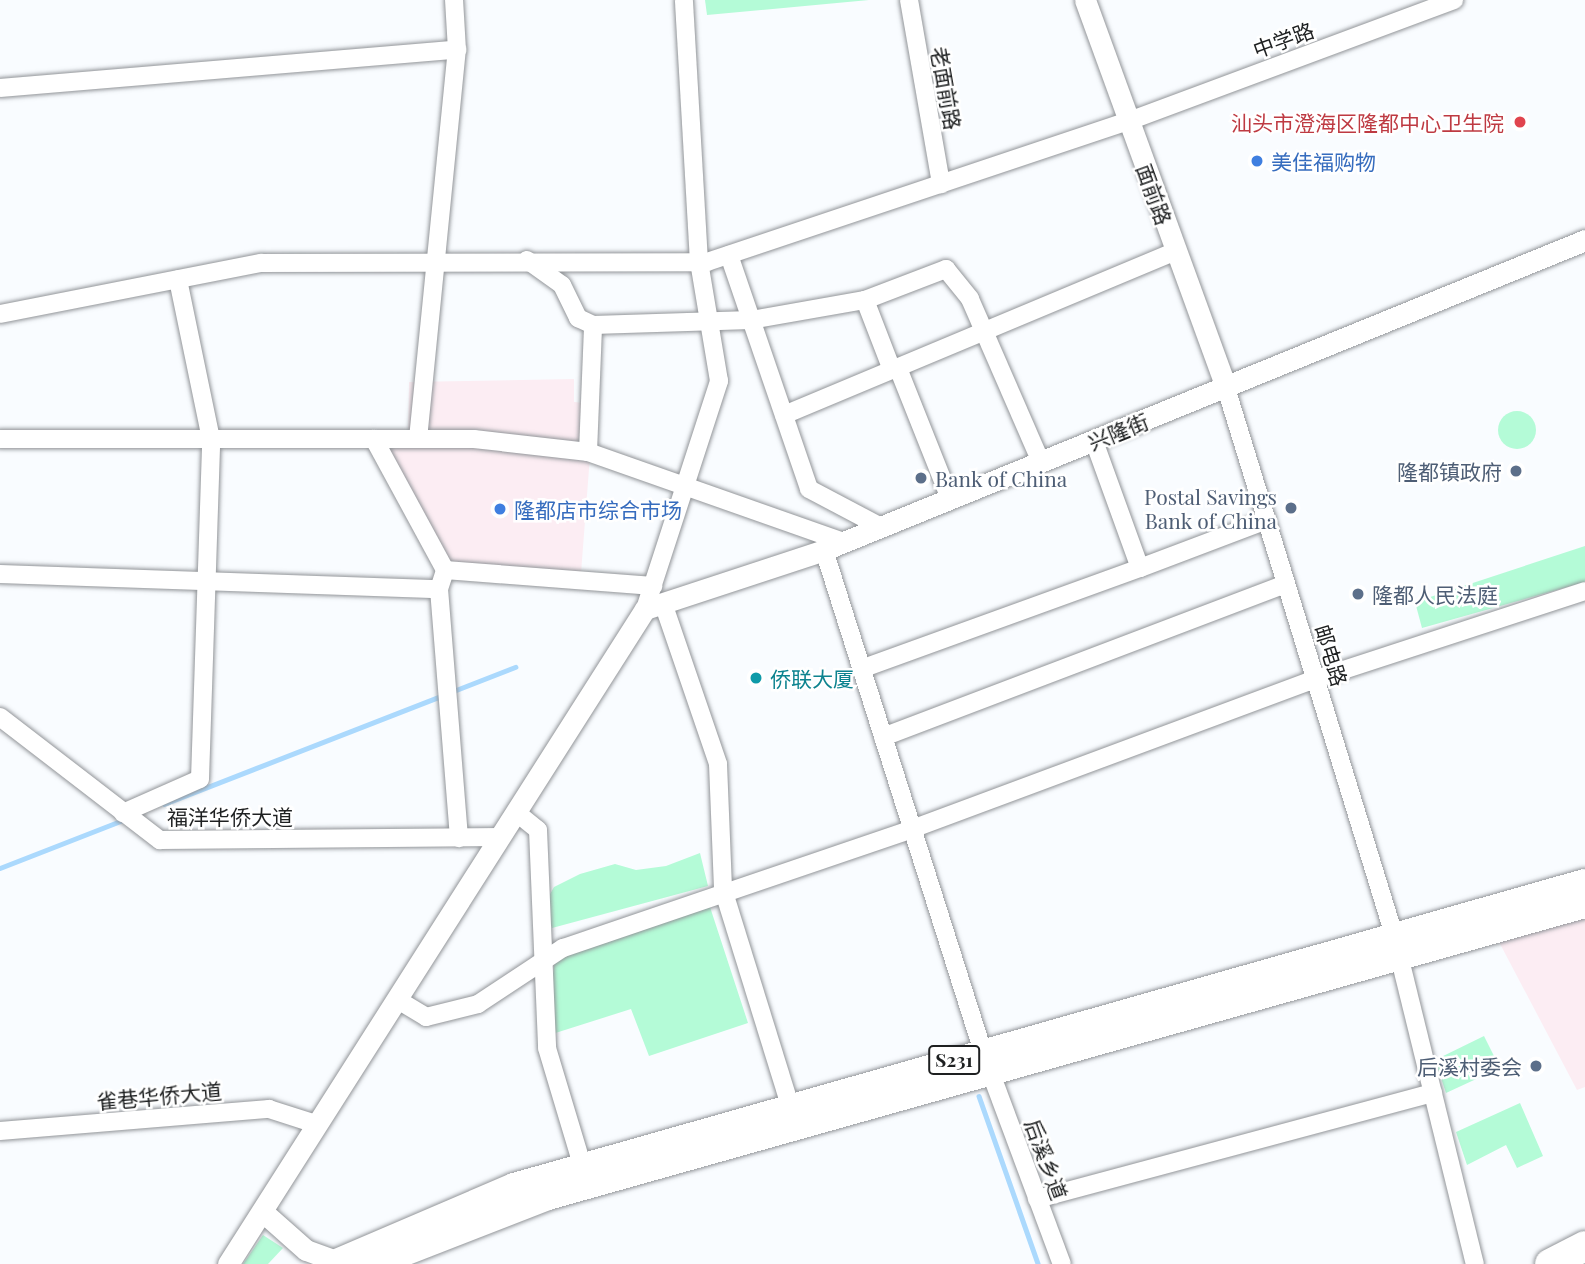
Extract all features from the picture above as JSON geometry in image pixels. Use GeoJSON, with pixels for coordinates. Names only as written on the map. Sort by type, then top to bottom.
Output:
{"type":"FeatureCollection","features":[{"type":"Feature","properties":{"kind":"highway"},"geometry":{"type":"LineString","coordinates":[[1550,1264],[1585,1246]]}},
{"type":"Feature","properties":{"kind":"main road","name":"S231"},"geometry":{"type":"LineString","coordinates":[[376,1264],[548,1197],[986,1061],[1397,946],[1585,882]]}},
{"type":"Feature","properties":{"kind":"main road","name":"S231"},"geometry":{"type":"LineString","coordinates":[[1397,946],[1585,905]]}},
{"type":"Feature","properties":{"kind":"main road","name":"S231"},"geometry":{"type":"LineString","coordinates":[[335,1262],[443,1210],[582,1165],[986,1061]]}},
{"type":"Feature","properties":{"kind":"street"},"geometry":{"type":"LineString","coordinates":[[418,439],[457,50],[454,0]]}},
{"type":"Feature","properties":{"kind":"street"},"geometry":{"type":"LineString","coordinates":[[228,1264],[654,599],[685,484],[719,381],[699,262],[684,0]]}},
{"type":"Feature","properties":{"kind":"street","name":"老面前路"},"geometry":{"type":"LineString","coordinates":[[909,0],[941,184]]}},
{"type":"Feature","properties":{"kind":"street","name":"面前路"},"geometry":{"type":"LineString","coordinates":[[1085,0],[1226,388]]}},
{"type":"Feature","properties":{"kind":"street","name":"中学路"},"geometry":{"type":"LineString","coordinates":[[0,314],[261,263],[436,259],[699,262],[729,255],[1129,121],[1454,0]]}},
{"type":"Feature","properties":{"kind":"street"},"geometry":{"type":"LineString","coordinates":[[0,88],[457,50]]}},
{"type":"Feature","properties":{"kind":"street","name":"兴隆街"},"geometry":{"type":"LineString","coordinates":[[654,599],[824,550],[1585,240]]}},
{"type":"Feature","properties":{"kind":"street"},"geometry":{"type":"LineString","coordinates":[[784,415],[1176,251]]}},
{"type":"Feature","properties":{"kind":"street"},"geometry":{"type":"LineString","coordinates":[[729,255],[809,489],[881,527]]}},
{"type":"Feature","properties":{"kind":"street"},"geometry":{"type":"LineString","coordinates":[[527,260],[562,285],[578,318],[593,325],[709,325],[751,320],[865,300],[946,268],[954,272],[984,332],[1041,462]]}},
{"type":"Feature","properties":{"kind":"street"},"geometry":{"type":"LineString","coordinates":[[127,816],[200,779],[211,439],[178,279]]}},
{"type":"Feature","properties":{"kind":"street"},"geometry":{"type":"LineString","coordinates":[[865,300],[950,499]]}},
{"type":"Feature","properties":{"kind":"street"},"geometry":{"type":"LineString","coordinates":[[588,452],[593,325]]}},
{"type":"Feature","properties":{"kind":"street","name":"邮电路"},"geometry":{"type":"LineString","coordinates":[[1226,388],[1397,946],[1475,1264]]}},
{"type":"Feature","properties":{"kind":"street"},"geometry":{"type":"LineString","coordinates":[[0,439],[418,439],[588,452],[844,542]]}},
{"type":"Feature","properties":{"kind":"street"},"geometry":{"type":"LineString","coordinates":[[374,439],[445,570],[439,589],[443,696],[459,838]]}},
{"type":"Feature","properties":{"kind":"street"},"geometry":{"type":"LineString","coordinates":[[1094,441],[1140,568]]}},
{"type":"Feature","properties":{"kind":"street"},"geometry":{"type":"LineString","coordinates":[[861,669],[1267,520]]}},
{"type":"Feature","properties":{"kind":"street","name":"后溪乡道"},"geometry":{"type":"LineString","coordinates":[[824,550],[986,1061],[1062,1264]]}},
{"type":"Feature","properties":{"kind":"street"},"geometry":{"type":"LineString","coordinates":[[445,570],[654,599]]}},
{"type":"Feature","properties":{"kind":"street"},"geometry":{"type":"LineString","coordinates":[[0,574],[439,589]]}},
{"type":"Feature","properties":{"kind":"street"},"geometry":{"type":"LineString","coordinates":[[883,737],[1286,584]]}},
{"type":"Feature","properties":{"kind":"street"},"geometry":{"type":"LineString","coordinates":[[398,1000],[426,1017],[478,1004],[541,968],[563,948],[723,889],[912,829],[1316,679],[1585,591]]}},
{"type":"Feature","properties":{"kind":"street"},"geometry":{"type":"LineString","coordinates":[[654,599],[718,764],[723,889],[792,1109]]}},
{"type":"Feature","properties":{"kind":"street","name":"福洋华侨大道"},"geometry":{"type":"LineString","coordinates":[[0,717],[160,841],[501,837]]}},
{"type":"Feature","properties":{"kind":"street"},"geometry":{"type":"LineString","coordinates":[[517,813],[538,830],[541,968],[547,1048],[582,1165]]}},
{"type":"Feature","properties":{"kind":"street"},"geometry":{"type":"LineString","coordinates":[[1037,1199],[1433,1093]]}},
{"type":"Feature","properties":{"kind":"street","name":"雀巷华侨大道"},"geometry":{"type":"LineString","coordinates":[[0,1130],[269,1109],[319,1125]]}},
{"type":"Feature","properties":{"kind":"street"},"geometry":{"type":"LineString","coordinates":[[263,1212],[306,1250],[335,1262]]}},
{"type":"Feature","properties":{"kind":"shaded area","name":"隆都店市综合市场"},"geometry":{"type":"Polygon","coordinates":[[[574,379],[574,402],[594,404],[580,586],[445,570],[378,444],[408,444],[409,382],[574,379]]]}},
{"type":"Feature","properties":{"kind":"shaded area"},"geometry":{"type":"Polygon","coordinates":[[[1585,916],[1585,1087],[1577,1090],[1498,940],[1585,916]]]}},
{"type":"Feature","properties":{"kind":"green space"},"geometry":{"type":"Polygon","coordinates":[[[705,0],[869,0],[707,15],[705,0]]]}},
{"type":"Feature","properties":{"kind":"green space"},"geometry":{"type":"Polygon","coordinates":[[[1517,411],[1531,416],[1536,430],[1531,444],[1517,449],[1503,444],[1498,430],[1503,416],[1517,411]]]}},
{"type":"Feature","properties":{"kind":"green space"},"geometry":{"type":"Polygon","coordinates":[[[1585,546],[1585,582],[1422,628],[1415,602],[1585,546]]]}},
{"type":"Feature","properties":{"kind":"green space"},"geometry":{"type":"Polygon","coordinates":[[[700,853],[708,886],[552,928],[545,903],[554,887],[580,874],[615,864],[636,870],[666,866],[700,853]]]}},
{"type":"Feature","properties":{"kind":"green space"},"geometry":{"type":"Polygon","coordinates":[[[710,907],[748,1023],[649,1056],[631,1009],[546,1036],[555,958],[710,907]]]}},
{"type":"Feature","properties":{"kind":"green space"},"geometry":{"type":"Polygon","coordinates":[[[1484,1036],[1500,1068],[1446,1093],[1435,1060],[1484,1036]]]}},
{"type":"Feature","properties":{"kind":"green space"},"geometry":{"type":"Polygon","coordinates":[[[1520,1103],[1543,1156],[1517,1168],[1506,1145],[1467,1165],[1456,1132],[1520,1103]]]}},
{"type":"Feature","properties":{"kind":"green space"},"geometry":{"type":"Polygon","coordinates":[[[263,1235],[283,1248],[268,1264],[243,1264],[263,1235]]]}},
{"type":"Feature","properties":{"kind":"waterway"},"geometry":{"type":"LineString","coordinates":[[451,692],[515,667]]}},
{"type":"Feature","properties":{"kind":"waterway"},"geometry":{"type":"LineString","coordinates":[[164,804],[443,695]]}},
{"type":"Feature","properties":{"kind":"waterway"},"geometry":{"type":"LineString","coordinates":[[0,868],[126,819]]}},
{"type":"Feature","properties":{"kind":"waterway"},"geometry":{"type":"LineString","coordinates":[[979,1096],[1038,1264]]}},
{"type":"Feature","properties":{"kind":"place","name":"汕头市澄海区隆都中心卫生院"},"geometry":{"type":"Point","coordinates":[1520,122]}},
{"type":"Feature","properties":{"kind":"place","name":"美佳福购物"},"geometry":{"type":"Point","coordinates":[1257,161]}},
{"type":"Feature","properties":{"kind":"place","name":"隆都镇政府"},"geometry":{"type":"Point","coordinates":[1516,471]}},
{"type":"Feature","properties":{"kind":"place","name":"Bank of China"},"geometry":{"type":"Point","coordinates":[921,478]}},
{"type":"Feature","properties":{"kind":"place","name":"Postal Savings Bank of China"},"geometry":{"type":"Point","coordinates":[1291,508]}},
{"type":"Feature","properties":{"kind":"place","name":"隆都店市综合市场"},"geometry":{"type":"Point","coordinates":[500,509]}},
{"type":"Feature","properties":{"kind":"place","name":"隆都人民法庭"},"geometry":{"type":"Point","coordinates":[1358,594]}},
{"type":"Feature","properties":{"kind":"place","name":"侨联大厦"},"geometry":{"type":"Point","coordinates":[756,678]}},
{"type":"Feature","properties":{"kind":"place","name":"后溪村委会"},"geometry":{"type":"Point","coordinates":[1536,1066]}}]}
